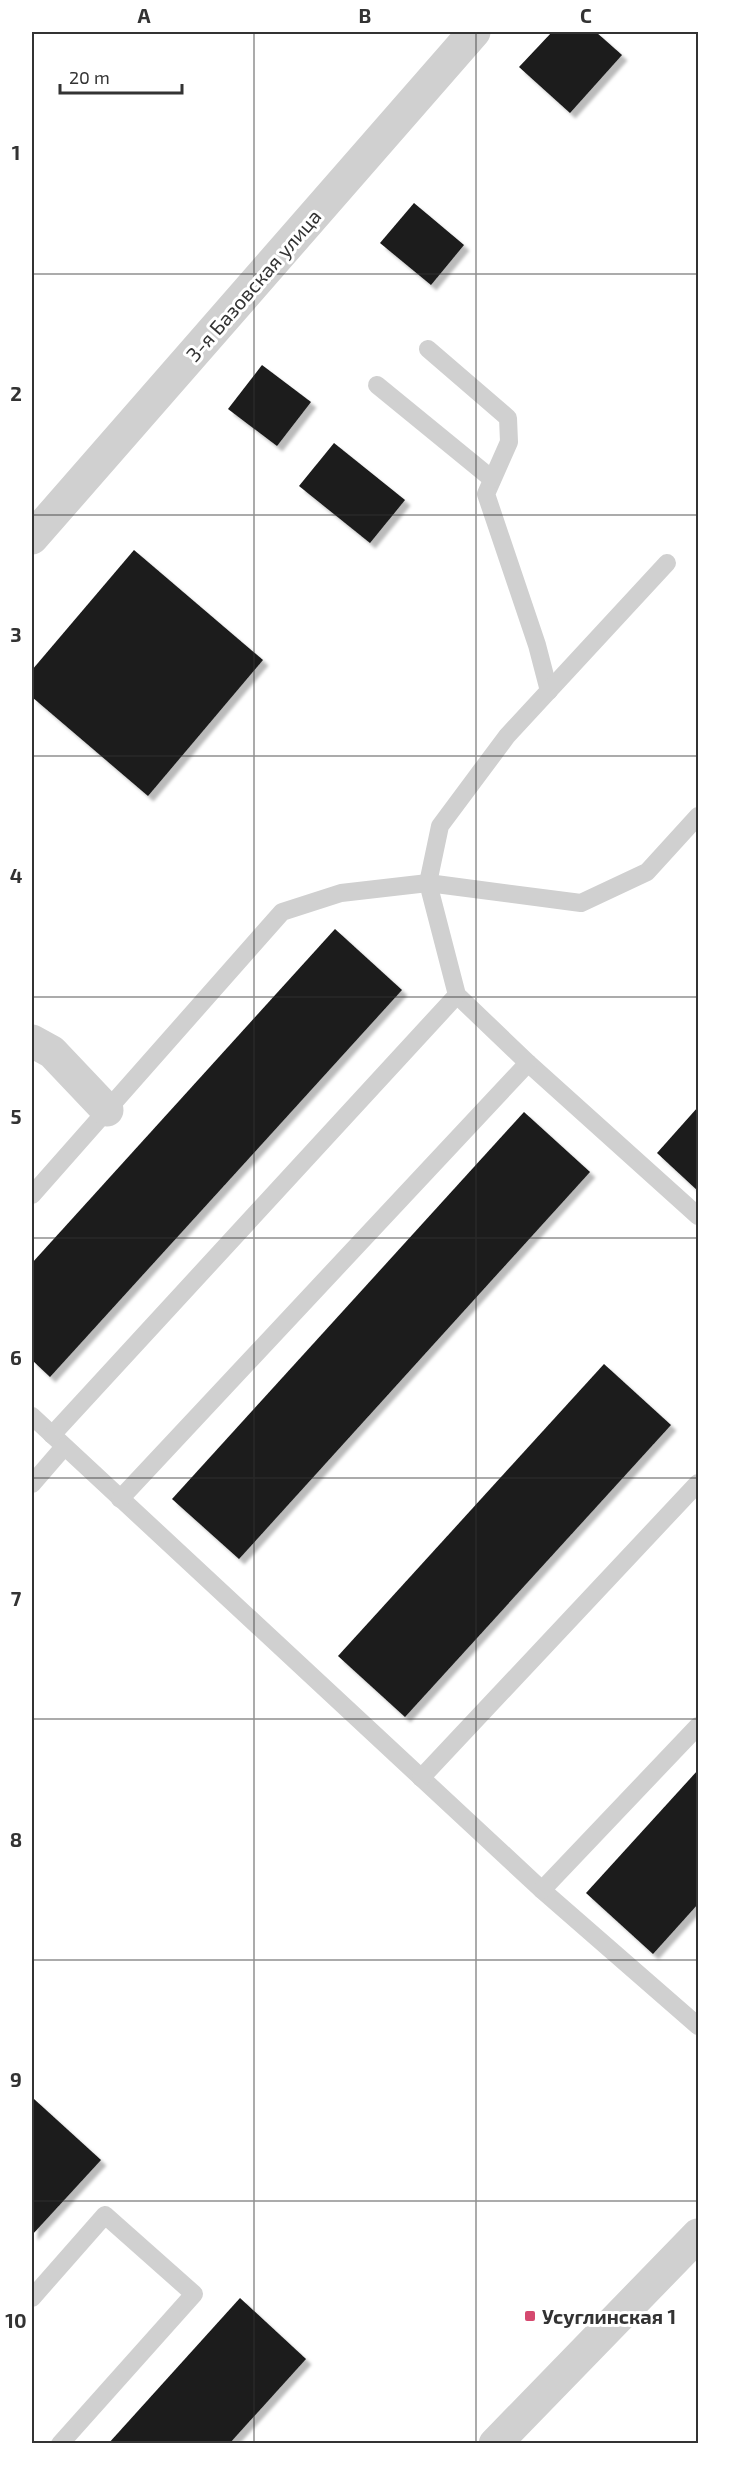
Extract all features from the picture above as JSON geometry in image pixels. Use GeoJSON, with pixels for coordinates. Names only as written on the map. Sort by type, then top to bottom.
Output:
{"type":"FeatureCollection","features":[{"type":"Feature","properties":{"kind":"street","name":"3-я Базовская улица"},"geometry":{"type":"LineString","coordinates":[[32,538],[474,32]]}},
{"type":"Feature","properties":{"kind":"street"},"geometry":{"type":"LineString","coordinates":[[32,1041],[52,1052],[107,1110]]}},
{"type":"Feature","properties":{"kind":"street"},"geometry":{"type":"LineString","coordinates":[[495,2444],[699,2235]]}},
{"type":"Feature","properties":{"kind":"lane"},"geometry":{"type":"LineString","coordinates":[[428,349],[508,418],[509,442],[486,494],[537,645],[549,691]]}},
{"type":"Feature","properties":{"kind":"lane"},"geometry":{"type":"LineString","coordinates":[[377,385],[492,479]]}},
{"type":"Feature","properties":{"kind":"lane"},"geometry":{"type":"LineString","coordinates":[[667,563],[507,736],[440,826],[429,883],[457,995],[528,1063],[699,1216]]}},
{"type":"Feature","properties":{"kind":"lane"},"geometry":{"type":"LineString","coordinates":[[32,1195],[282,912],[341,893],[429,883],[581,903],[647,872],[699,816]]}},
{"type":"Feature","properties":{"kind":"lane"},"geometry":{"type":"LineString","coordinates":[[32,1484],[58,1441],[457,995]]}},
{"type":"Feature","properties":{"kind":"lane"},"geometry":{"type":"LineString","coordinates":[[120,1499],[528,1063]]}},
{"type":"Feature","properties":{"kind":"lane"},"geometry":{"type":"LineString","coordinates":[[32,1416],[542,1890],[699,2026]]}},
{"type":"Feature","properties":{"kind":"lane"},"geometry":{"type":"LineString","coordinates":[[421,1778],[699,1483]]}},
{"type":"Feature","properties":{"kind":"lane"},"geometry":{"type":"LineString","coordinates":[[542,1890],[699,1726]]}},
{"type":"Feature","properties":{"kind":"lane"},"geometry":{"type":"LineString","coordinates":[[32,2298],[105,2215],[194,2294],[60,2444]]}},
{"type":"Feature","properties":{"kind":"building"},"geometry":{"type":"Polygon","coordinates":[[[552,32],[596,32],[622,55],[570,113],[519,67],[552,32]]]}},
{"type":"Feature","properties":{"kind":"building"},"geometry":{"type":"Polygon","coordinates":[[[414,203],[464,245],[431,285],[380,243],[414,203]]]}},
{"type":"Feature","properties":{"kind":"building"},"geometry":{"type":"Polygon","coordinates":[[[262,365],[311,402],[277,446],[228,409],[262,365]]]}},
{"type":"Feature","properties":{"kind":"building"},"geometry":{"type":"Polygon","coordinates":[[[334,443],[405,500],[370,543],[299,486],[334,443]]]}},
{"type":"Feature","properties":{"kind":"building"},"geometry":{"type":"Polygon","coordinates":[[[134,550],[263,660],[148,796],[32,697],[32,670],[134,550]]]}},
{"type":"Feature","properties":{"kind":"building"},"geometry":{"type":"Polygon","coordinates":[[[335,929],[402,990],[50,1377],[32,1360],[32,1263],[335,929]]]}},
{"type":"Feature","properties":{"kind":"building"},"geometry":{"type":"Polygon","coordinates":[[[698,1107],[698,1191],[657,1153],[698,1107]]]}},
{"type":"Feature","properties":{"kind":"building"},"geometry":{"type":"Polygon","coordinates":[[[524,1112],[590,1172],[239,1559],[172,1499],[524,1112]]]}},
{"type":"Feature","properties":{"kind":"building"},"geometry":{"type":"Polygon","coordinates":[[[604,1364],[671,1425],[405,1717],[338,1656],[604,1364]]]}},
{"type":"Feature","properties":{"kind":"building"},"geometry":{"type":"Polygon","coordinates":[[[698,1770],[698,1904],[653,1954],[586,1893],[698,1770]]]}},
{"type":"Feature","properties":{"kind":"building"},"geometry":{"type":"Polygon","coordinates":[[[34,2099],[101,2160],[32,2235],[32,2101],[34,2099]]]}},
{"type":"Feature","properties":{"kind":"building"},"geometry":{"type":"Polygon","coordinates":[[[240,2298],[306,2359],[229,2444],[108,2444],[240,2298]]]}},
{"type":"Feature","properties":{"kind":"place","name":"Усуглинская 1"},"geometry":{"type":"Point","coordinates":[530,2316]}}]}
